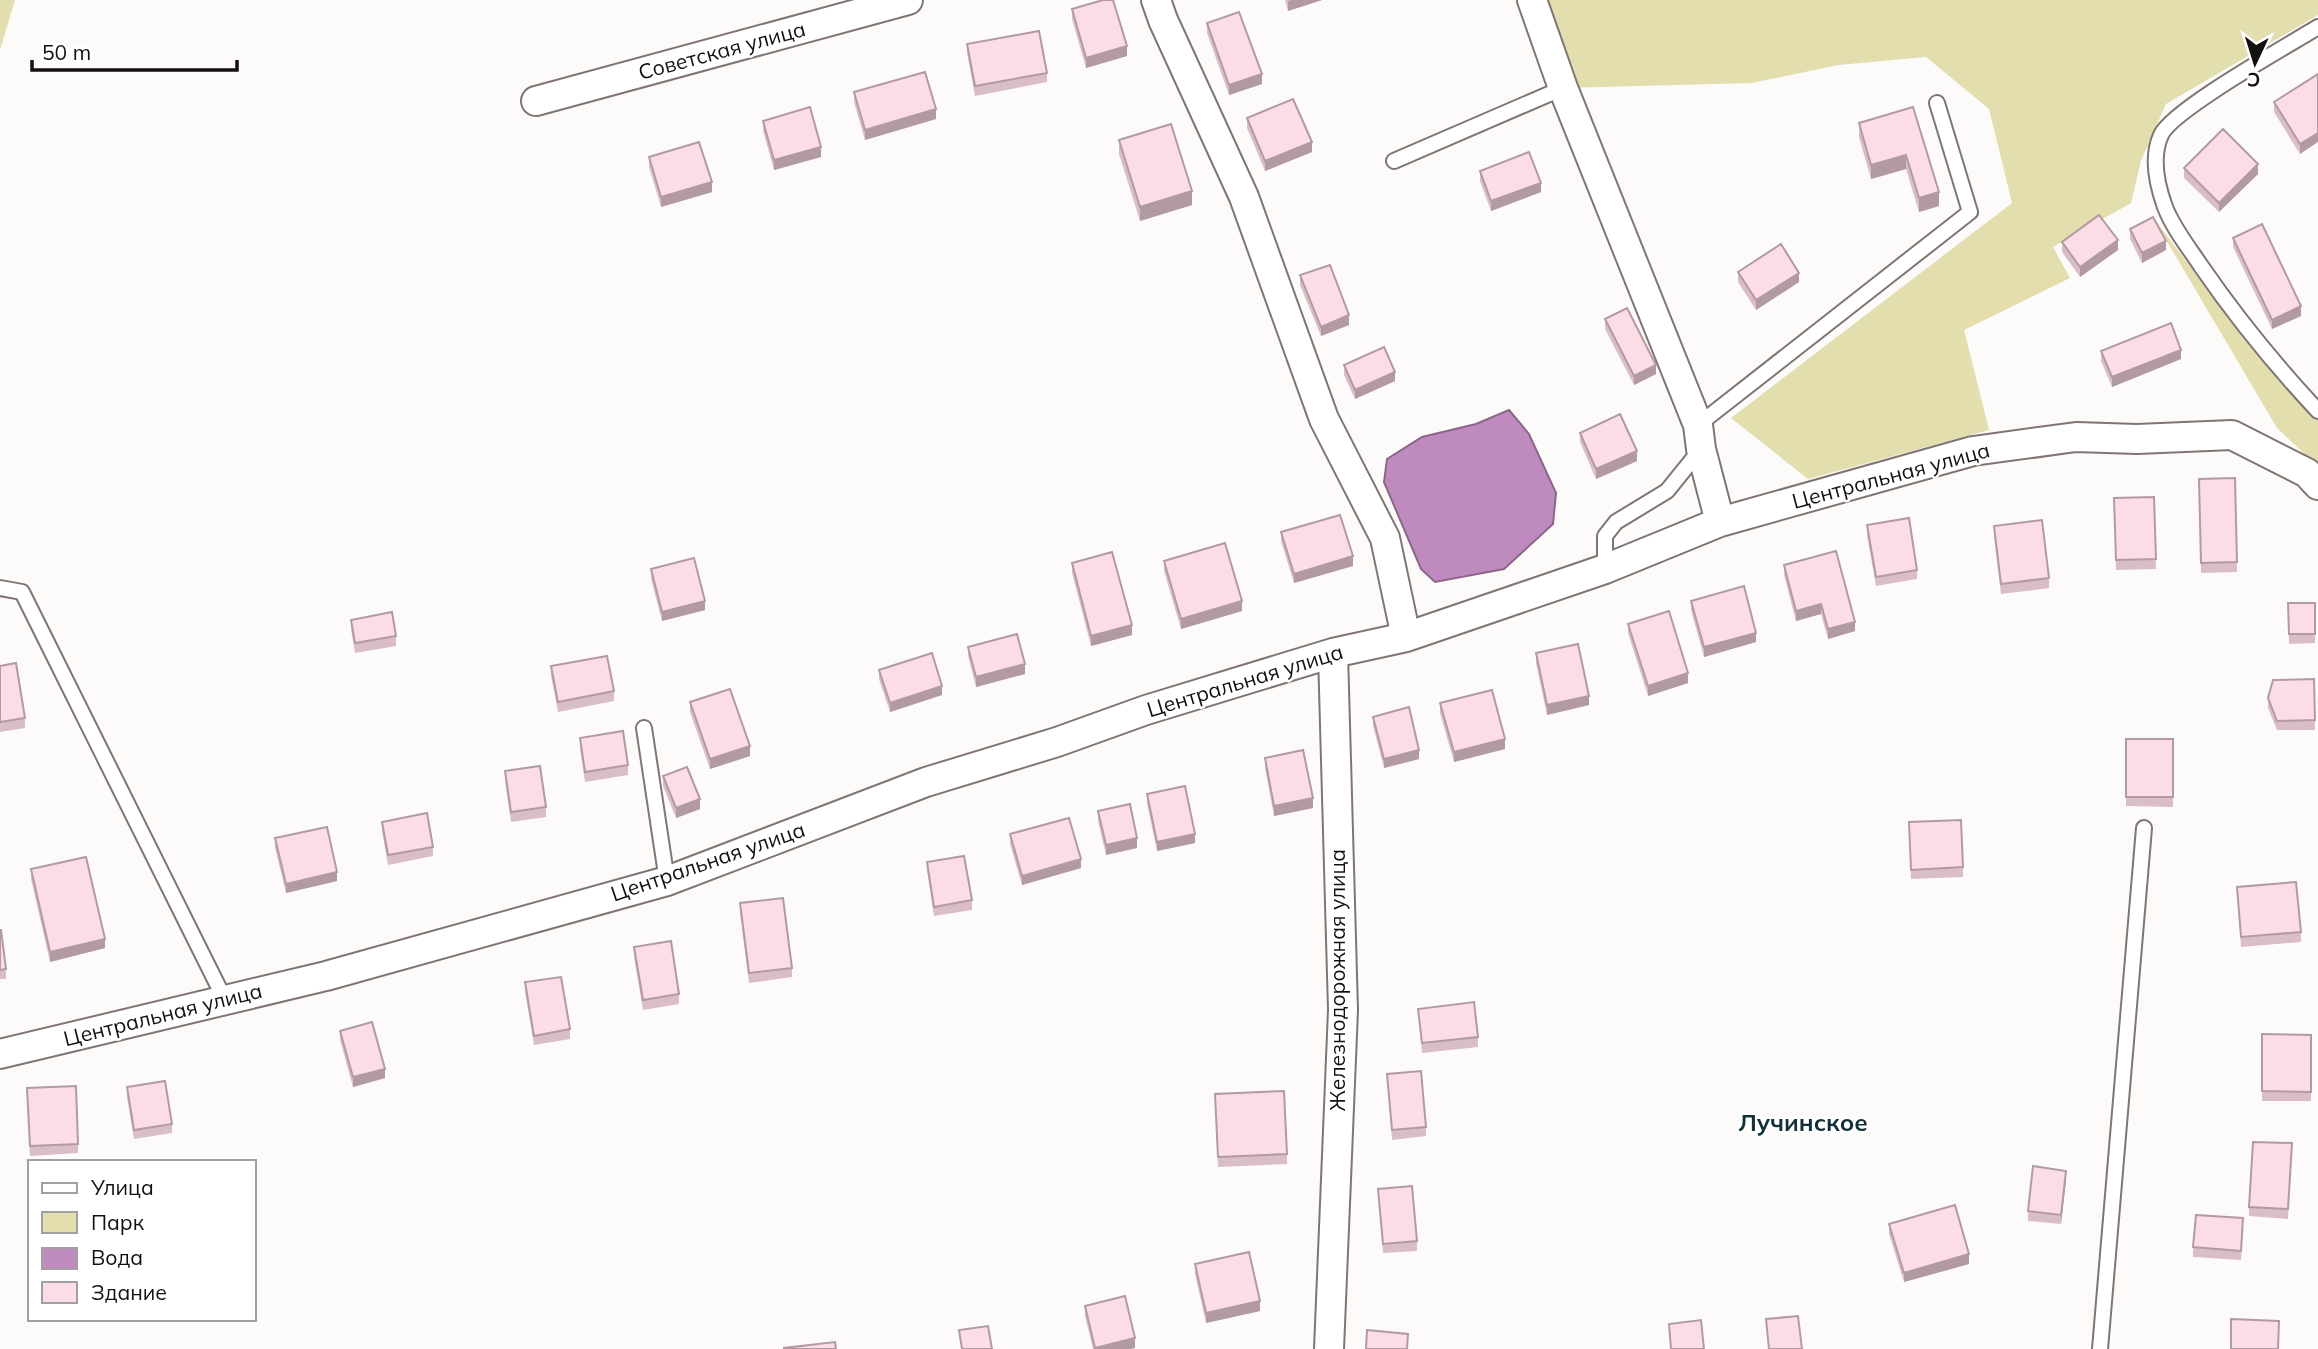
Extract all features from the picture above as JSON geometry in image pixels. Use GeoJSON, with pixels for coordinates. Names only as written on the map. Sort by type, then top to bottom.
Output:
{"type":"FeatureCollection","features":[{"type":"Feature","properties":{"kind":"street","name":"Советская улица"},"geometry":{"type":"LineString","coordinates":[[536,101],[908,0]]}},
{"type":"Feature","properties":{"kind":"street"},"geometry":{"type":"LineString","coordinates":[[1156,0],[1244,197],[1324,419],[1385,538],[1406,637]]}},
{"type":"Feature","properties":{"kind":"street"},"geometry":{"type":"LineString","coordinates":[[1532,0],[1563,88],[1699,437],[1720,522]]}},
{"type":"Feature","properties":{"kind":"street","name":"Центральная улица"},"geometry":{"type":"LineString","coordinates":[[0,1054],[326,976],[667,881],[926,782],[1057,742],[1146,710],[1333,653],[1406,637],[1605,569],[1720,522],[1973,451],[2076,437],[2137,439],[2232,435],[2313,479]]}},
{"type":"Feature","properties":{"kind":"street","name":"Железнодорожная улица"},"geometry":{"type":"LineString","coordinates":[[1329,1349],[1343,1010],[1333,653]]}},
{"type":"Feature","properties":{"kind":"lane"},"geometry":{"type":"LineString","coordinates":[[2318,27],[2170,122],[2161,134],[2155,161],[2165,208],[2185,243],[2250,331],[2318,411]]}},
{"type":"Feature","properties":{"kind":"lane"},"geometry":{"type":"LineString","coordinates":[[1394,161],[1563,88]]}},
{"type":"Feature","properties":{"kind":"lane"},"geometry":{"type":"LineString","coordinates":[[1605,569],[1605,536],[1616,522],[1667,491],[1699,437],[1970,212],[1937,103]]}},
{"type":"Feature","properties":{"kind":"lane"},"geometry":{"type":"LineString","coordinates":[[0,588],[22,592],[225,1000]]}},
{"type":"Feature","properties":{"kind":"lane"},"geometry":{"type":"LineString","coordinates":[[644,728],[667,881]]}},
{"type":"Feature","properties":{"kind":"lane"},"geometry":{"type":"LineString","coordinates":[[2100,1349],[2144,828]]}},
{"type":"Feature","properties":{"kind":"green space"},"geometry":{"type":"Polygon","coordinates":[[[0,0],[15,0],[0,50],[0,0]]]}},
{"type":"Feature","properties":{"kind":"green space"},"geometry":{"type":"Polygon","coordinates":[[[1532,0],[2318,0],[2318,15],[2166,104],[2141,161],[2131,203],[2053,247],[2070,278],[1964,330],[1989,430],[1808,479],[1731,418],[2012,203],[1989,109],[1926,57],[1839,65],[1752,83],[1563,88],[1532,0]]]}},
{"type":"Feature","properties":{"kind":"green space"},"geometry":{"type":"Polygon","coordinates":[[[2152,216],[2238,330],[2318,411],[2318,467],[2277,428],[2152,216]]]}},
{"type":"Feature","properties":{"kind":"water"},"geometry":{"type":"Polygon","coordinates":[[[1509,410],[1529,434],[1556,493],[1553,524],[1504,569],[1435,582],[1421,569],[1384,482],[1387,459],[1422,437],[1476,424],[1509,410]]]}},
{"type":"Feature","properties":{"kind":"building"},"geometry":{"type":"Polygon","coordinates":[[[1103,0],[1113,0],[1127,46],[1086,58],[1072,9],[1103,0]]]}},
{"type":"Feature","properties":{"kind":"building"},"geometry":{"type":"Polygon","coordinates":[[[1239,12],[1262,74],[1229,85],[1207,23],[1239,12]]]}},
{"type":"Feature","properties":{"kind":"building"},"geometry":{"type":"Polygon","coordinates":[[[1039,31],[1047,73],[975,86],[967,44],[1039,31]]]}},
{"type":"Feature","properties":{"kind":"building"},"geometry":{"type":"Polygon","coordinates":[[[925,72],[936,109],[865,130],[854,92],[925,72]]]}},
{"type":"Feature","properties":{"kind":"building"},"geometry":{"type":"Polygon","coordinates":[[[2318,74],[2318,133],[2300,144],[2274,102],[2318,74]]]}},
{"type":"Feature","properties":{"kind":"building"},"geometry":{"type":"Polygon","coordinates":[[[1293,99],[1312,142],[1265,161],[1247,118],[1293,99]]]}},
{"type":"Feature","properties":{"kind":"building"},"geometry":{"type":"Polygon","coordinates":[[[810,107],[821,147],[774,160],[763,121],[810,107]]]}},
{"type":"Feature","properties":{"kind":"building"},"geometry":{"type":"Polygon","coordinates":[[[1913,107],[1939,192],[1919,198],[1906,155],[1871,165],[1859,123],[1913,107]]]}},
{"type":"Feature","properties":{"kind":"building"},"geometry":{"type":"Polygon","coordinates":[[[1171,124],[1192,191],[1140,207],[1119,140],[1171,124]]]}},
{"type":"Feature","properties":{"kind":"building"},"geometry":{"type":"Polygon","coordinates":[[[2223,129],[2258,164],[2219,203],[2184,168],[2223,129]]]}},
{"type":"Feature","properties":{"kind":"building"},"geometry":{"type":"Polygon","coordinates":[[[699,142],[712,182],[661,197],[649,157],[699,142]]]}},
{"type":"Feature","properties":{"kind":"building"},"geometry":{"type":"Polygon","coordinates":[[[1529,152],[1541,183],[1491,201],[1480,171],[1529,152]]]}},
{"type":"Feature","properties":{"kind":"building"},"geometry":{"type":"Polygon","coordinates":[[[2099,215],[2118,240],[2080,267],[2062,242],[2099,215]]]}},
{"type":"Feature","properties":{"kind":"building"},"geometry":{"type":"Polygon","coordinates":[[[2153,217],[2166,241],[2142,253],[2130,229],[2153,217]]]}},
{"type":"Feature","properties":{"kind":"building"},"geometry":{"type":"Polygon","coordinates":[[[2262,224],[2301,306],[2272,320],[2233,238],[2262,224]]]}},
{"type":"Feature","properties":{"kind":"building"},"geometry":{"type":"Polygon","coordinates":[[[1781,244],[1799,273],[1756,300],[1738,272],[1781,244]]]}},
{"type":"Feature","properties":{"kind":"building"},"geometry":{"type":"Polygon","coordinates":[[[1330,265],[1349,315],[1321,327],[1300,275],[1330,265]]]}},
{"type":"Feature","properties":{"kind":"building"},"geometry":{"type":"Polygon","coordinates":[[[1627,308],[1656,365],[1634,376],[1605,319],[1627,308]]]}},
{"type":"Feature","properties":{"kind":"building"},"geometry":{"type":"Polygon","coordinates":[[[2171,323],[2181,350],[2112,377],[2101,351],[2171,323]]]}},
{"type":"Feature","properties":{"kind":"building"},"geometry":{"type":"Polygon","coordinates":[[[1384,347],[1395,372],[1355,390],[1344,365],[1384,347]]]}},
{"type":"Feature","properties":{"kind":"building"},"geometry":{"type":"Polygon","coordinates":[[[1620,414],[1637,451],[1596,469],[1580,433],[1620,414]]]}},
{"type":"Feature","properties":{"kind":"building"},"geometry":{"type":"Polygon","coordinates":[[[2235,478],[2237,562],[2201,563],[2199,479],[2235,478]]]}},
{"type":"Feature","properties":{"kind":"building"},"geometry":{"type":"Polygon","coordinates":[[[2154,497],[2156,559],[2116,560],[2114,498],[2154,497]]]}},
{"type":"Feature","properties":{"kind":"building"},"geometry":{"type":"Polygon","coordinates":[[[1340,515],[1353,556],[1294,574],[1281,532],[1340,515]]]}},
{"type":"Feature","properties":{"kind":"building"},"geometry":{"type":"Polygon","coordinates":[[[1909,518],[1917,570],[1876,577],[1867,525],[1909,518]]]}},
{"type":"Feature","properties":{"kind":"building"},"geometry":{"type":"Polygon","coordinates":[[[2042,520],[2049,578],[2001,584],[1994,526],[2042,520]]]}},
{"type":"Feature","properties":{"kind":"building"},"geometry":{"type":"Polygon","coordinates":[[[1225,543],[1242,601],[1181,619],[1164,561],[1225,543]]]}},
{"type":"Feature","properties":{"kind":"building"},"geometry":{"type":"Polygon","coordinates":[[[1836,551],[1855,622],[1828,629],[1821,604],[1796,611],[1784,565],[1836,551]]]}},
{"type":"Feature","properties":{"kind":"building"},"geometry":{"type":"Polygon","coordinates":[[[1112,552],[1132,625],[1091,636],[1072,563],[1112,552]]]}},
{"type":"Feature","properties":{"kind":"building"},"geometry":{"type":"Polygon","coordinates":[[[694,558],[705,601],[662,612],[651,569],[694,558]]]}},
{"type":"Feature","properties":{"kind":"building"},"geometry":{"type":"Polygon","coordinates":[[[1744,586],[1756,633],[1704,647],[1691,601],[1744,586]]]}},
{"type":"Feature","properties":{"kind":"building"},"geometry":{"type":"Polygon","coordinates":[[[2288,603],[2315,603],[2315,634],[2289,634],[2288,603]]]}},
{"type":"Feature","properties":{"kind":"building"},"geometry":{"type":"Polygon","coordinates":[[[1669,611],[1688,673],[1648,686],[1628,624],[1669,611]]]}},
{"type":"Feature","properties":{"kind":"building"},"geometry":{"type":"Polygon","coordinates":[[[392,612],[396,636],[355,643],[351,620],[392,612]]]}},
{"type":"Feature","properties":{"kind":"building"},"geometry":{"type":"Polygon","coordinates":[[[1017,634],[1025,664],[976,677],[968,647],[1017,634]]]}},
{"type":"Feature","properties":{"kind":"building"},"geometry":{"type":"Polygon","coordinates":[[[1578,644],[1589,696],[1547,705],[1536,653],[1578,644]]]}},
{"type":"Feature","properties":{"kind":"building"},"geometry":{"type":"Polygon","coordinates":[[[932,653],[942,686],[890,703],[879,670],[932,653]]]}},
{"type":"Feature","properties":{"kind":"building"},"geometry":{"type":"Polygon","coordinates":[[[607,656],[614,691],[558,702],[551,666],[607,656]]]}},
{"type":"Feature","properties":{"kind":"building"},"geometry":{"type":"Polygon","coordinates":[[[16,663],[25,718],[0,722],[0,666],[16,663]]]}},
{"type":"Feature","properties":{"kind":"building"},"geometry":{"type":"Polygon","coordinates":[[[2314,679],[2315,720],[2277,721],[2268,698],[2273,680],[2314,679]]]}},
{"type":"Feature","properties":{"kind":"building"},"geometry":{"type":"Polygon","coordinates":[[[730,689],[750,746],[710,759],[690,702],[730,689]]]}},
{"type":"Feature","properties":{"kind":"building"},"geometry":{"type":"Polygon","coordinates":[[[1492,690],[1505,739],[1454,752],[1440,703],[1492,690]]]}},
{"type":"Feature","properties":{"kind":"building"},"geometry":{"type":"Polygon","coordinates":[[[1409,707],[1419,750],[1384,759],[1373,717],[1409,707]]]}},
{"type":"Feature","properties":{"kind":"building"},"geometry":{"type":"Polygon","coordinates":[[[623,731],[628,765],[585,772],[580,738],[623,731]]]}},
{"type":"Feature","properties":{"kind":"building"},"geometry":{"type":"Polygon","coordinates":[[[2126,739],[2173,739],[2173,797],[2126,797],[2126,739]]]}},
{"type":"Feature","properties":{"kind":"building"},"geometry":{"type":"Polygon","coordinates":[[[1303,750],[1313,798],[1274,806],[1265,758],[1303,750]]]}},
{"type":"Feature","properties":{"kind":"building"},"geometry":{"type":"Polygon","coordinates":[[[540,766],[546,807],[511,812],[505,771],[540,766]]]}},
{"type":"Feature","properties":{"kind":"building"},"geometry":{"type":"Polygon","coordinates":[[[687,767],[700,799],[676,808],[663,776],[687,767]]]}},
{"type":"Feature","properties":{"kind":"building"},"geometry":{"type":"Polygon","coordinates":[[[1185,786],[1195,834],[1157,842],[1147,794],[1185,786]]]}},
{"type":"Feature","properties":{"kind":"building"},"geometry":{"type":"Polygon","coordinates":[[[1130,804],[1137,838],[1106,845],[1098,811],[1130,804]]]}},
{"type":"Feature","properties":{"kind":"building"},"geometry":{"type":"Polygon","coordinates":[[[427,813],[433,847],[388,855],[382,822],[427,813]]]}},
{"type":"Feature","properties":{"kind":"building"},"geometry":{"type":"Polygon","coordinates":[[[1069,818],[1081,859],[1022,876],[1010,834],[1069,818]]]}},
{"type":"Feature","properties":{"kind":"building"},"geometry":{"type":"Polygon","coordinates":[[[1961,820],[1963,867],[1911,870],[1909,822],[1961,820]]]}},
{"type":"Feature","properties":{"kind":"building"},"geometry":{"type":"Polygon","coordinates":[[[327,827],[337,872],[286,884],[275,838],[327,827]]]}},
{"type":"Feature","properties":{"kind":"building"},"geometry":{"type":"Polygon","coordinates":[[[964,856],[972,900],[934,907],[927,862],[964,856]]]}},
{"type":"Feature","properties":{"kind":"building"},"geometry":{"type":"Polygon","coordinates":[[[86,857],[105,939],[50,952],[31,869],[86,857]]]}},
{"type":"Feature","properties":{"kind":"building"},"geometry":{"type":"Polygon","coordinates":[[[2296,882],[2301,932],[2241,937],[2237,887],[2296,882]]]}},
{"type":"Feature","properties":{"kind":"building"},"geometry":{"type":"Polygon","coordinates":[[[783,898],[792,968],[749,973],[740,903],[783,898]]]}},
{"type":"Feature","properties":{"kind":"building"},"geometry":{"type":"Polygon","coordinates":[[[0,930],[6,969],[0,970],[0,930]]]}},
{"type":"Feature","properties":{"kind":"building"},"geometry":{"type":"Polygon","coordinates":[[[671,941],[679,994],[643,1000],[634,947],[671,941]]]}},
{"type":"Feature","properties":{"kind":"building"},"geometry":{"type":"Polygon","coordinates":[[[561,977],[570,1029],[534,1036],[525,982],[561,977]]]}},
{"type":"Feature","properties":{"kind":"building"},"geometry":{"type":"Polygon","coordinates":[[[1474,1002],[1478,1037],[1422,1043],[1418,1009],[1474,1002]]]}},
{"type":"Feature","properties":{"kind":"building"},"geometry":{"type":"Polygon","coordinates":[[[372,1022],[385,1069],[353,1077],[340,1031],[372,1022]]]}},
{"type":"Feature","properties":{"kind":"building"},"geometry":{"type":"Polygon","coordinates":[[[2262,1034],[2311,1035],[2311,1092],[2262,1091],[2262,1034]]]}},
{"type":"Feature","properties":{"kind":"building"},"geometry":{"type":"Polygon","coordinates":[[[1421,1071],[1426,1127],[1392,1130],[1387,1074],[1421,1071]]]}},
{"type":"Feature","properties":{"kind":"building"},"geometry":{"type":"Polygon","coordinates":[[[165,1081],[172,1124],[134,1130],[127,1087],[165,1081]]]}},
{"type":"Feature","properties":{"kind":"building"},"geometry":{"type":"Polygon","coordinates":[[[76,1086],[78,1144],[30,1146],[27,1088],[76,1086]]]}},
{"type":"Feature","properties":{"kind":"building"},"geometry":{"type":"Polygon","coordinates":[[[1284,1091],[1287,1154],[1218,1157],[1215,1094],[1284,1091]]]}},
{"type":"Feature","properties":{"kind":"building"},"geometry":{"type":"Polygon","coordinates":[[[2253,1142],[2292,1143],[2288,1209],[2249,1207],[2253,1142]]]}},
{"type":"Feature","properties":{"kind":"building"},"geometry":{"type":"Polygon","coordinates":[[[2033,1166],[2066,1171],[2061,1215],[2028,1211],[2033,1166]]]}},
{"type":"Feature","properties":{"kind":"building"},"geometry":{"type":"Polygon","coordinates":[[[1412,1186],[1417,1241],[1383,1244],[1378,1189],[1412,1186]]]}},
{"type":"Feature","properties":{"kind":"building"},"geometry":{"type":"Polygon","coordinates":[[[1955,1205],[1969,1254],[1904,1273],[1889,1224],[1955,1205]]]}},
{"type":"Feature","properties":{"kind":"building"},"geometry":{"type":"Polygon","coordinates":[[[2196,1215],[2243,1218],[2241,1251],[2193,1247],[2196,1215]]]}},
{"type":"Feature","properties":{"kind":"building"},"geometry":{"type":"Polygon","coordinates":[[[1249,1252],[1260,1301],[1206,1313],[1195,1264],[1249,1252]]]}},
{"type":"Feature","properties":{"kind":"building"},"geometry":{"type":"Polygon","coordinates":[[[1125,1296],[1135,1338],[1095,1348],[1085,1306],[1125,1296]]]}},
{"type":"Feature","properties":{"kind":"building"},"geometry":{"type":"Polygon","coordinates":[[[1798,1316],[1802,1349],[1769,1349],[1766,1319],[1798,1316]]]}},
{"type":"Feature","properties":{"kind":"building"},"geometry":{"type":"Polygon","coordinates":[[[2231,1319],[2279,1321],[2278,1349],[2231,1349],[2231,1319]]]}},
{"type":"Feature","properties":{"kind":"building"},"geometry":{"type":"Polygon","coordinates":[[[1701,1320],[1704,1349],[1671,1349],[1669,1324],[1701,1320]]]}},
{"type":"Feature","properties":{"kind":"building"},"geometry":{"type":"Polygon","coordinates":[[[988,1326],[992,1349],[962,1349],[959,1330],[988,1326]]]}},
{"type":"Feature","properties":{"kind":"building"},"geometry":{"type":"Polygon","coordinates":[[[1367,1330],[1408,1334],[1407,1349],[1366,1349],[1367,1330]]]}},
{"type":"Feature","properties":{"kind":"building"},"geometry":{"type":"Polygon","coordinates":[[[835,1342],[836,1349],[784,1349],[784,1348],[835,1342]]]}},
{"type":"Feature","properties":{"kind":"district","name":"Лучинское"},"geometry":{"type":"Point","coordinates":[1803,1123]}}]}
